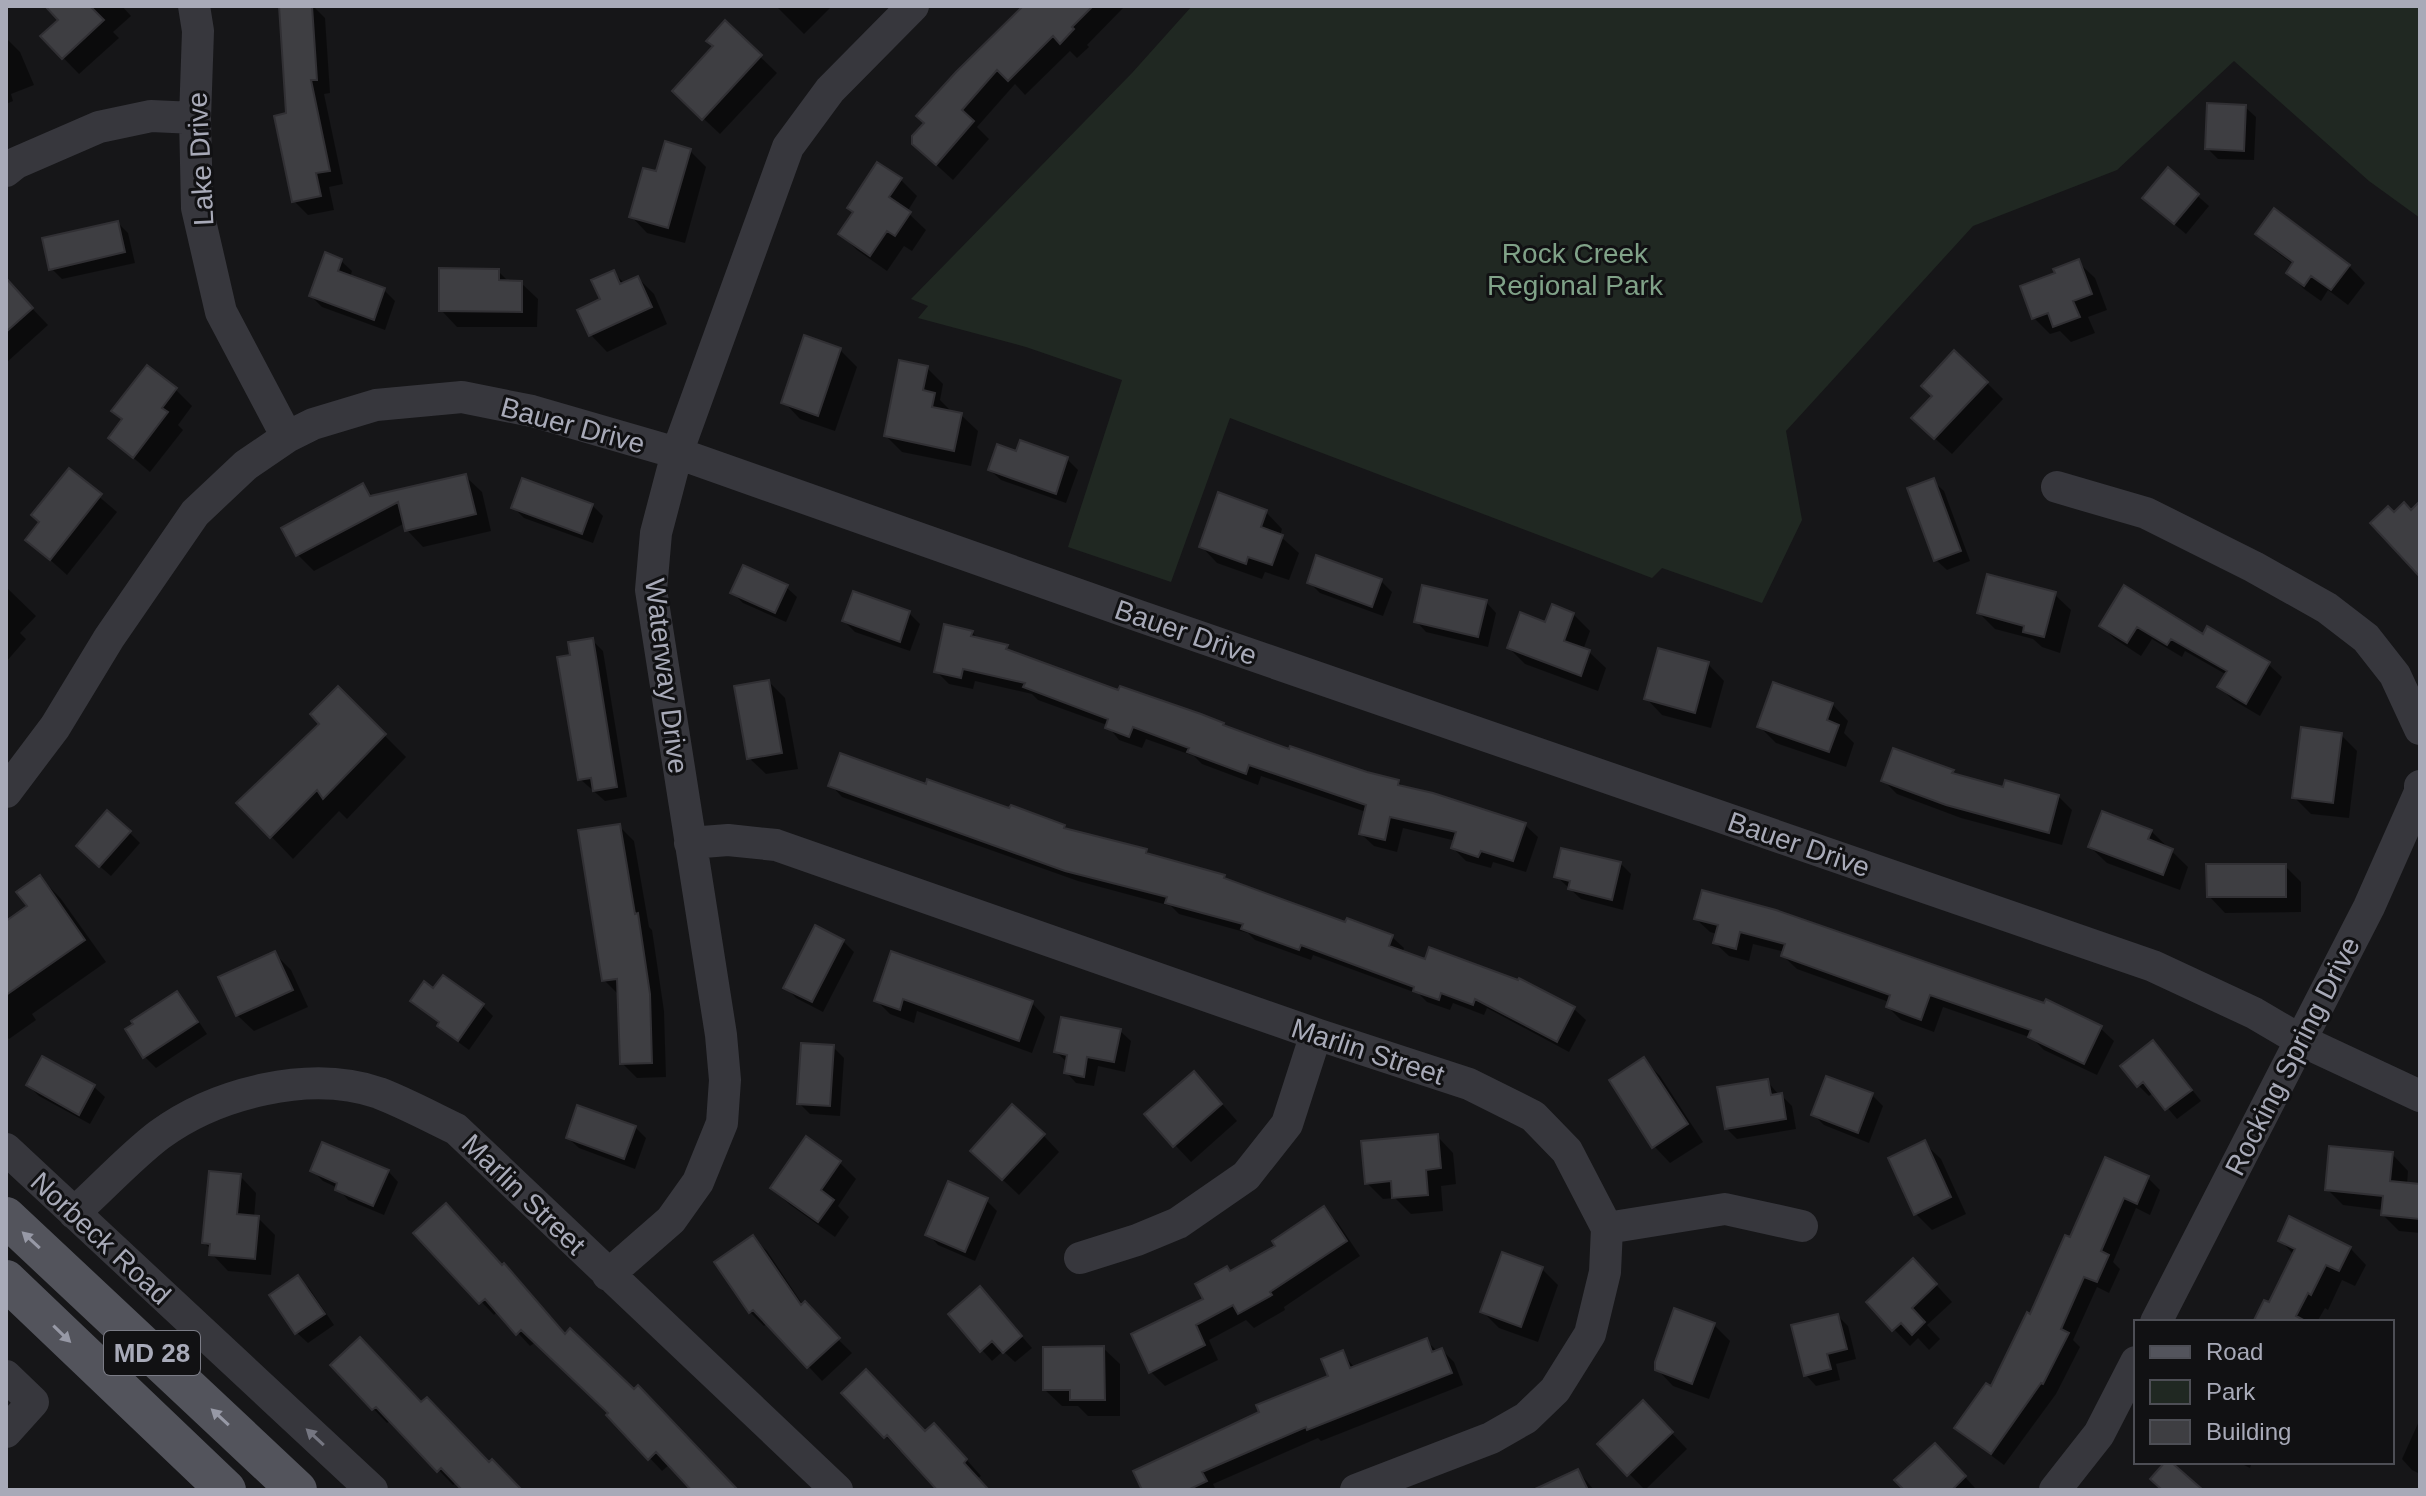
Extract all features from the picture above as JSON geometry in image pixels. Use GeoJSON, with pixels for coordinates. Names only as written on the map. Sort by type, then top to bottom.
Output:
{"type":"FeatureCollection","features":[{"type":"Feature","properties":{"kind":"main road","name":"Norbeck Road"},"geometry":{"type":"LineString","coordinates":[[6,1217],[297,1490]]}},
{"type":"Feature","properties":{"kind":"main road","name":"MD 28"},"geometry":{"type":"LineString","coordinates":[[6,1280],[226,1490]]}},
{"type":"Feature","properties":{"kind":"street","name":"Lake Drive"},"geometry":{"type":"LineString","coordinates":[[194,6],[198,31],[195,118],[197,208],[221,312],[287,437]]}},
{"type":"Feature","properties":{"kind":"street","name":"Waterway Drive"},"geometry":{"type":"LineString","coordinates":[[608,1275],[671,1220],[698,1182],[722,1123],[725,1080],[721,1035],[651,590],[656,533],[677,453],[788,147],[830,90],[913,6]]}},
{"type":"Feature","properties":{"kind":"street"},"geometry":{"type":"LineString","coordinates":[[6,171],[16,163],[99,127],[151,116],[195,118]]}},
{"type":"Feature","properties":{"kind":"street","name":"Bauer Drive"},"geometry":{"type":"LineString","coordinates":[[6,792],[55,727],[109,638],[195,513],[246,465],[287,437],[313,424],[376,405],[462,397],[532,411],[677,453],[2153,966],[2420,1096]]}},
{"type":"Feature","properties":{"kind":"street"},"geometry":{"type":"LineString","coordinates":[[2057,487],[2146,513],[2327,608],[2366,638],[2395,675],[2420,729]]}},
{"type":"Feature","properties":{"kind":"street","name":"Bauer Drive"},"geometry":{"type":"LineString","coordinates":[[6,770],[55,727]]}},
{"type":"Feature","properties":{"kind":"street","name":"Rocking Spring Drive"},"geometry":{"type":"LineString","coordinates":[[2157,1320],[2369,907],[2420,786]]}},
{"type":"Feature","properties":{"kind":"street","name":"Marlin Street"},"geometry":{"type":"LineString","coordinates":[[690,843],[728,840],[776,845],[1316,1034],[1469,1084],[1533,1116],[1567,1151],[1607,1228]]}},
{"type":"Feature","properties":{"kind":"street"},"geometry":{"type":"LineString","coordinates":[[1080,1258],[1178,1223],[1246,1176],[1287,1124],[1316,1034]]}},
{"type":"Feature","properties":{"kind":"street","name":"Marlin Street"},"geometry":{"type":"LineString","coordinates":[[74,1213],[158,1136],[189,1116],[257,1089],[294,1084],[339,1085],[377,1092],[456,1129],[837,1490]]}},
{"type":"Feature","properties":{"kind":"street","name":"Norbeck Road"},"geometry":{"type":"LineString","coordinates":[[6,1149],[372,1490]]}},
{"type":"Feature","properties":{"kind":"street"},"geometry":{"type":"LineString","coordinates":[[1356,1490],[1491,1438],[1526,1418],[1555,1390],[1590,1334],[1605,1272],[1607,1228],[1725,1209],[1802,1226]]}},
{"type":"Feature","properties":{"kind":"street"},"geometry":{"type":"LineString","coordinates":[[2055,1490],[2099,1434],[2134,1366]]}},
{"type":"Feature","properties":{"kind":"street"},"geometry":{"type":"LineString","coordinates":[[6,1376],[33,1402],[6,1432]]}},
{"type":"Feature","properties":{"kind":"green space","name":"Rock Creek Regional Park"},"geometry":{"type":"Polygon","coordinates":[[[1192,6],[2420,6],[2420,218],[2369,181],[2234,61],[2117,170],[1973,226],[1786,431],[1802,520],[1762,603],[1662,568],[1652,578],[1230,418],[1171,582],[1068,547],[1122,380],[1026,347],[918,318],[928,306],[911,299],[1132,73],[1192,6]]]}},
{"type":"Feature","properties":{"kind":"building"},"geometry":{"type":"Polygon","coordinates":[[[45,6],[90,6],[104,20],[62,59],[40,36],[58,20],[45,6]]]}},
{"type":"Feature","properties":{"kind":"building"},"geometry":{"type":"Polygon","coordinates":[[[279,6],[312,6],[317,80],[311,80],[330,171],[316,173],[321,196],[292,202],[274,116],[286,113],[279,6]]]}},
{"type":"Feature","properties":{"kind":"building"},"geometry":{"type":"Polygon","coordinates":[[[1023,6],[1093,6],[1060,44],[1053,36],[1008,81],[997,70],[962,110],[974,121],[936,165],[912,144],[912,136],[924,123],[916,116],[1023,6]]]}},
{"type":"Feature","properties":{"kind":"building"},"geometry":{"type":"Polygon","coordinates":[[[725,20],[762,55],[702,120],[672,91],[713,46],[706,41],[725,20]]]}},
{"type":"Feature","properties":{"kind":"building"},"geometry":{"type":"Polygon","coordinates":[[[2207,103],[2246,105],[2244,151],[2205,149],[2207,103]]]}},
{"type":"Feature","properties":{"kind":"building"},"geometry":{"type":"Polygon","coordinates":[[[665,141],[691,149],[668,228],[629,217],[643,168],[656,171],[665,141]]]}},
{"type":"Feature","properties":{"kind":"building"},"geometry":{"type":"Polygon","coordinates":[[[877,162],[902,178],[889,197],[911,212],[895,236],[887,231],[870,256],[838,234],[853,212],[847,208],[877,162]]]}},
{"type":"Feature","properties":{"kind":"building"},"geometry":{"type":"Polygon","coordinates":[[[2168,167],[2199,194],[2174,224],[2142,198],[2168,167]]]}},
{"type":"Feature","properties":{"kind":"building"},"geometry":{"type":"Polygon","coordinates":[[[2274,208],[2350,265],[2331,290],[2311,276],[2304,286],[2286,273],[2293,262],[2255,234],[2274,208]]]}},
{"type":"Feature","properties":{"kind":"building"},"geometry":{"type":"Polygon","coordinates":[[[118,221],[125,252],[49,270],[42,238],[118,221]]]}},
{"type":"Feature","properties":{"kind":"building"},"geometry":{"type":"Polygon","coordinates":[[[325,252],[342,259],[338,271],[385,288],[374,320],[309,296],[325,252]]]}},
{"type":"Feature","properties":{"kind":"building"},"geometry":{"type":"Polygon","coordinates":[[[2079,259],[2092,294],[2073,301],[2080,317],[2053,327],[2048,313],[2032,319],[2020,286],[2055,273],[2053,269],[2079,259]]]}},
{"type":"Feature","properties":{"kind":"building"},"geometry":{"type":"Polygon","coordinates":[[[439,268],[499,269],[499,280],[522,281],[522,312],[439,311],[439,268]]]}},
{"type":"Feature","properties":{"kind":"building"},"geometry":{"type":"Polygon","coordinates":[[[614,270],[620,284],[638,276],[652,307],[589,336],[577,310],[600,299],[591,280],[614,270]]]}},
{"type":"Feature","properties":{"kind":"building"},"geometry":{"type":"Polygon","coordinates":[[[6,278],[33,308],[6,332],[6,278]]]}},
{"type":"Feature","properties":{"kind":"building"},"geometry":{"type":"Polygon","coordinates":[[[804,335],[841,348],[818,416],[781,403],[804,335]]]}},
{"type":"Feature","properties":{"kind":"building"},"geometry":{"type":"Polygon","coordinates":[[[1954,350],[1988,382],[1934,439],[1911,418],[1932,396],[1921,386],[1954,350]]]}},
{"type":"Feature","properties":{"kind":"building"},"geometry":{"type":"Polygon","coordinates":[[[899,360],[928,366],[923,390],[935,393],[932,407],[962,413],[954,451],[884,436],[899,360]]]}},
{"type":"Feature","properties":{"kind":"building"},"geometry":{"type":"Polygon","coordinates":[[[147,365],[177,388],[162,408],[168,412],[133,458],[108,438],[122,419],[111,411],[147,365]]]}},
{"type":"Feature","properties":{"kind":"building"},"geometry":{"type":"Polygon","coordinates":[[[1020,440],[1068,457],[1056,494],[988,470],[997,444],[1016,451],[1020,440]]]}},
{"type":"Feature","properties":{"kind":"building"},"geometry":{"type":"Polygon","coordinates":[[[69,468],[102,494],[50,560],[25,540],[39,522],[31,515],[69,468]]]}},
{"type":"Feature","properties":{"kind":"building"},"geometry":{"type":"Polygon","coordinates":[[[466,474],[476,514],[405,531],[398,502],[296,556],[281,528],[363,483],[370,496],[466,474]]]}},
{"type":"Feature","properties":{"kind":"building"},"geometry":{"type":"Polygon","coordinates":[[[522,478],[593,504],[582,534],[511,508],[522,478]]]}},
{"type":"Feature","properties":{"kind":"building"},"geometry":{"type":"Polygon","coordinates":[[[1934,478],[1961,551],[1934,561],[1907,488],[1934,478]]]}},
{"type":"Feature","properties":{"kind":"building"},"geometry":{"type":"Polygon","coordinates":[[[1218,492],[1267,510],[1261,527],[1283,535],[1272,565],[1248,557],[1246,564],[1199,547],[1218,492]]]}},
{"type":"Feature","properties":{"kind":"building"},"geometry":{"type":"Polygon","coordinates":[[[2420,501],[2420,577],[2370,523],[2388,506],[2394,512],[2404,502],[2411,510],[2420,501]]]}},
{"type":"Feature","properties":{"kind":"building"},"geometry":{"type":"Polygon","coordinates":[[[1316,555],[1382,579],[1372,607],[1307,583],[1316,555]]]}},
{"type":"Feature","properties":{"kind":"building"},"geometry":{"type":"Polygon","coordinates":[[[743,565],[788,585],[775,613],[730,593],[743,565]]]}},
{"type":"Feature","properties":{"kind":"building"},"geometry":{"type":"Polygon","coordinates":[[[1987,574],[2056,592],[2044,637],[2023,632],[2024,626],[1977,613],[1987,574]]]}},
{"type":"Feature","properties":{"kind":"building"},"geometry":{"type":"Polygon","coordinates":[[[1422,585],[1487,600],[1478,637],[1414,622],[1422,585]]]}},
{"type":"Feature","properties":{"kind":"building"},"geometry":{"type":"Polygon","coordinates":[[[2124,585],[2203,634],[2207,626],[2270,662],[2246,704],[2217,687],[2227,671],[2171,639],[2167,645],[2137,627],[2127,643],[2099,626],[2124,585]]]}},
{"type":"Feature","properties":{"kind":"building"},"geometry":{"type":"Polygon","coordinates":[[[853,591],[910,611],[900,642],[842,621],[853,591]]]}},
{"type":"Feature","properties":{"kind":"building"},"geometry":{"type":"Polygon","coordinates":[[[1552,604],[1574,613],[1564,641],[1590,650],[1581,676],[1507,648],[1520,612],[1545,622],[1552,604]]]}},
{"type":"Feature","properties":{"kind":"building"},"geometry":{"type":"Polygon","coordinates":[[[944,624],[973,631],[971,636],[1008,645],[1006,649],[1118,690],[1120,686],[1201,714],[1289,749],[1290,746],[1399,780],[1398,785],[1526,823],[1513,861],[1481,851],[1478,857],[1451,848],[1456,832],[1390,817],[1385,840],[1359,834],[1366,805],[1249,765],[1246,774],[1133,727],[1129,737],[1105,728],[1108,719],[1023,687],[1025,683],[963,669],[961,678],[934,672],[944,624]]]}},
{"type":"Feature","properties":{"kind":"building"},"geometry":{"type":"Polygon","coordinates":[[[593,638],[617,787],[593,791],[591,778],[578,780],[557,657],[570,655],[568,642],[593,638]]]}},
{"type":"Feature","properties":{"kind":"building"},"geometry":{"type":"Polygon","coordinates":[[[1658,648],[1709,662],[1695,713],[1644,699],[1658,648]]]}},
{"type":"Feature","properties":{"kind":"building"},"geometry":{"type":"Polygon","coordinates":[[[769,680],[782,753],[747,759],[734,686],[769,680]]]}},
{"type":"Feature","properties":{"kind":"building"},"geometry":{"type":"Polygon","coordinates":[[[1773,682],[1833,703],[1827,720],[1839,725],[1829,752],[1757,727],[1773,682]]]}},
{"type":"Feature","properties":{"kind":"building"},"geometry":{"type":"Polygon","coordinates":[[[338,686],[386,734],[323,799],[317,790],[270,838],[236,803],[319,724],[310,714],[338,686]]]}},
{"type":"Feature","properties":{"kind":"building"},"geometry":{"type":"Polygon","coordinates":[[[2301,727],[2342,733],[2333,803],[2292,798],[2301,727]]]}},
{"type":"Feature","properties":{"kind":"building"},"geometry":{"type":"Polygon","coordinates":[[[1893,748],[1954,770],[1952,773],[2003,787],[2005,780],[2059,795],[2049,833],[1946,805],[1881,781],[1893,748]]]}},
{"type":"Feature","properties":{"kind":"building"},"geometry":{"type":"Polygon","coordinates":[[[840,753],[926,784],[927,779],[1009,808],[1011,805],[1065,825],[1064,828],[1147,849],[1146,853],[1225,875],[1224,878],[1345,922],[1347,918],[1393,935],[1389,946],[1425,959],[1429,947],[1519,978],[1575,1007],[1557,1042],[1475,999],[1473,1005],[1441,993],[1439,1000],[1413,991],[1414,987],[1301,945],[1299,950],[1241,929],[1243,924],[1165,903],[1167,897],[1065,871],[828,786],[840,753]]]}},
{"type":"Feature","properties":{"kind":"building"},"geometry":{"type":"Polygon","coordinates":[[[107,810],[131,831],[99,867],[76,846],[107,810]]]}},
{"type":"Feature","properties":{"kind":"building"},"geometry":{"type":"Polygon","coordinates":[[[2102,811],[2152,830],[2148,839],[2173,849],[2163,875],[2088,847],[2102,811]]]}},
{"type":"Feature","properties":{"kind":"building"},"geometry":{"type":"Polygon","coordinates":[[[620,824],[650,994],[652,1063],[620,1064],[617,979],[602,981],[578,830],[620,824]]]}},
{"type":"Feature","properties":{"kind":"building"},"geometry":{"type":"Polygon","coordinates":[[[1561,848],[1621,862],[1612,900],[1568,889],[1570,881],[1554,877],[1561,848]]]}},
{"type":"Feature","properties":{"kind":"building"},"geometry":{"type":"Polygon","coordinates":[[[2206,864],[2286,864],[2286,897],[2207,897],[2206,864]]]}},
{"type":"Feature","properties":{"kind":"building"},"geometry":{"type":"Polygon","coordinates":[[[40,875],[85,940],[6,995],[6,921],[27,906],[16,892],[40,875]]]}},
{"type":"Feature","properties":{"kind":"building"},"geometry":{"type":"Polygon","coordinates":[[[1702,890],[1776,910],[2044,1003],[2046,999],[2102,1026],[2084,1064],[2028,1037],[2031,1030],[1930,995],[1921,1020],[1886,1007],[1890,995],[1781,956],[1785,944],[1740,932],[1736,949],[1713,943],[1718,925],[1694,919],[1702,890]]]}},
{"type":"Feature","properties":{"kind":"building"},"geometry":{"type":"Polygon","coordinates":[[[815,925],[844,940],[812,1002],[783,988],[815,925]]]}},
{"type":"Feature","properties":{"kind":"building"},"geometry":{"type":"Polygon","coordinates":[[[275,951],[293,990],[236,1016],[218,977],[275,951]]]}},
{"type":"Feature","properties":{"kind":"building"},"geometry":{"type":"Polygon","coordinates":[[[891,951],[1033,1001],[1019,1041],[903,999],[900,1010],[874,1001],[891,951]]]}},
{"type":"Feature","properties":{"kind":"building"},"geometry":{"type":"Polygon","coordinates":[[[443,975],[484,1004],[458,1041],[437,1026],[439,1022],[410,1001],[424,981],[433,988],[443,975]]]}},
{"type":"Feature","properties":{"kind":"building"},"geometry":{"type":"Polygon","coordinates":[[[177,991],[198,1022],[143,1058],[125,1029],[133,1024],[131,1021],[177,991]]]}},
{"type":"Feature","properties":{"kind":"building"},"geometry":{"type":"Polygon","coordinates":[[[1061,1017],[1121,1029],[1114,1062],[1087,1057],[1084,1077],[1064,1073],[1067,1055],[1054,1052],[1061,1017]]]}},
{"type":"Feature","properties":{"kind":"building"},"geometry":{"type":"Polygon","coordinates":[[[2153,1040],[2192,1090],[2165,1110],[2143,1082],[2137,1087],[2120,1066],[2153,1040]]]}},
{"type":"Feature","properties":{"kind":"building"},"geometry":{"type":"Polygon","coordinates":[[[801,1043],[834,1045],[830,1106],[797,1104],[801,1043]]]}},
{"type":"Feature","properties":{"kind":"building"},"geometry":{"type":"Polygon","coordinates":[[[42,1056],[95,1085],[79,1115],[26,1085],[42,1056]]]}},
{"type":"Feature","properties":{"kind":"building"},"geometry":{"type":"Polygon","coordinates":[[[1644,1057],[1688,1124],[1652,1148],[1609,1080],[1644,1057]]]}},
{"type":"Feature","properties":{"kind":"building"},"geometry":{"type":"Polygon","coordinates":[[[1194,1071],[1222,1104],[1173,1147],[1144,1114],[1194,1071]]]}},
{"type":"Feature","properties":{"kind":"building"},"geometry":{"type":"Polygon","coordinates":[[[1826,1076],[1873,1093],[1858,1133],[1811,1115],[1826,1076]]]}},
{"type":"Feature","properties":{"kind":"building"},"geometry":{"type":"Polygon","coordinates":[[[1768,1079],[1771,1095],[1782,1093],[1786,1119],[1725,1129],[1717,1087],[1768,1079]]]}},
{"type":"Feature","properties":{"kind":"building"},"geometry":{"type":"Polygon","coordinates":[[[1012,1104],[1045,1134],[1002,1180],[970,1151],[1012,1104]]]}},
{"type":"Feature","properties":{"kind":"building"},"geometry":{"type":"Polygon","coordinates":[[[577,1105],[636,1126],[624,1159],[566,1138],[577,1105]]]}},
{"type":"Feature","properties":{"kind":"building"},"geometry":{"type":"Polygon","coordinates":[[[1438,1134],[1441,1168],[1426,1170],[1428,1195],[1392,1198],[1391,1181],[1365,1184],[1361,1141],[1438,1134]]]}},
{"type":"Feature","properties":{"kind":"building"},"geometry":{"type":"Polygon","coordinates":[[[806,1136],[841,1161],[821,1190],[834,1200],[818,1222],[770,1188],[806,1136]]]}},
{"type":"Feature","properties":{"kind":"building"},"geometry":{"type":"Polygon","coordinates":[[[1925,1140],[1951,1197],[1914,1215],[1888,1158],[1925,1140]]]}},
{"type":"Feature","properties":{"kind":"building"},"geometry":{"type":"Polygon","coordinates":[[[322,1142],[389,1170],[373,1206],[335,1190],[337,1183],[310,1171],[322,1142]]]}},
{"type":"Feature","properties":{"kind":"building"},"geometry":{"type":"Polygon","coordinates":[[[2329,1146],[2393,1152],[2390,1181],[2420,1184],[2419,1219],[2381,1215],[2383,1196],[2325,1190],[2329,1146]]]}},
{"type":"Feature","properties":{"kind":"building"},"geometry":{"type":"Polygon","coordinates":[[[2105,1157],[2149,1176],[2137,1204],[2124,1198],[2101,1251],[2109,1255],[2097,1282],[2084,1277],[2061,1329],[2069,1333],[2043,1384],[1991,1454],[1954,1428],[1986,1383],[1991,1386],[2027,1312],[2030,1314],[2065,1235],[2070,1237],[2105,1157]]]}},
{"type":"Feature","properties":{"kind":"building"},"geometry":{"type":"Polygon","coordinates":[[[209,1171],[241,1174],[237,1214],[259,1216],[255,1259],[209,1255],[210,1244],[202,1243],[209,1171]]]}},
{"type":"Feature","properties":{"kind":"building"},"geometry":{"type":"Polygon","coordinates":[[[948,1181],[988,1198],[965,1252],[925,1235],[948,1181]]]}},
{"type":"Feature","properties":{"kind":"building"},"geometry":{"type":"Polygon","coordinates":[[[446,1203],[502,1265],[504,1263],[565,1334],[570,1328],[634,1389],[638,1385],[738,1490],[691,1490],[656,1452],[648,1460],[606,1415],[608,1413],[521,1330],[516,1335],[485,1299],[479,1304],[413,1233],[446,1203]]]}},
{"type":"Feature","properties":{"kind":"building"},"geometry":{"type":"Polygon","coordinates":[[[1324,1206],[1347,1241],[1270,1292],[1272,1295],[1238,1314],[1233,1305],[1196,1325],[1205,1345],[1149,1373],[1131,1334],[1203,1299],[1195,1284],[1227,1266],[1230,1271],[1275,1246],[1272,1241],[1324,1206]]]}},
{"type":"Feature","properties":{"kind":"building"},"geometry":{"type":"Polygon","coordinates":[[[2289,1216],[2351,1247],[2339,1271],[2326,1265],[2296,1316],[2303,1320],[2254,1320],[2264,1300],[2269,1302],[2295,1249],[2278,1241],[2289,1216]]]}},
{"type":"Feature","properties":{"kind":"building"},"geometry":{"type":"Polygon","coordinates":[[[753,1235],[801,1305],[805,1301],[840,1338],[807,1368],[753,1310],[749,1313],[714,1262],[753,1235]]]}},
{"type":"Feature","properties":{"kind":"building"},"geometry":{"type":"Polygon","coordinates":[[[1502,1252],[1543,1267],[1521,1327],[1480,1312],[1502,1252]]]}},
{"type":"Feature","properties":{"kind":"building"},"geometry":{"type":"Polygon","coordinates":[[[1913,1258],[1937,1284],[1912,1308],[1925,1322],[1912,1335],[1901,1323],[1892,1331],[1866,1302],[1913,1258]]]}},
{"type":"Feature","properties":{"kind":"building"},"geometry":{"type":"Polygon","coordinates":[[[298,1275],[325,1314],[295,1334],[269,1295],[298,1275]]]}},
{"type":"Feature","properties":{"kind":"building"},"geometry":{"type":"Polygon","coordinates":[[[980,1286],[1022,1336],[1003,1353],[992,1341],[980,1352],[948,1314],[980,1286]]]}},
{"type":"Feature","properties":{"kind":"building"},"geometry":{"type":"Polygon","coordinates":[[[1674,1308],[1715,1323],[1692,1384],[1655,1370],[1674,1308]]]}},
{"type":"Feature","properties":{"kind":"building"},"geometry":{"type":"Polygon","coordinates":[[[1838,1314],[1847,1349],[1827,1354],[1831,1369],[1804,1376],[1791,1325],[1838,1314]]]}},
{"type":"Feature","properties":{"kind":"building"},"geometry":{"type":"Polygon","coordinates":[[[360,1337],[421,1402],[427,1397],[489,1462],[492,1459],[522,1490],[462,1490],[441,1468],[437,1472],[376,1407],[372,1410],[330,1365],[360,1337]]]}},
{"type":"Feature","properties":{"kind":"building"},"geometry":{"type":"Polygon","coordinates":[[[1427,1338],[1432,1352],[1442,1348],[1452,1373],[1307,1430],[1306,1427],[1202,1472],[1207,1481],[1188,1490],[1142,1490],[1133,1471],[1259,1412],[1256,1405],[1328,1376],[1321,1359],[1343,1350],[1350,1368],[1427,1338]]]}},
{"type":"Feature","properties":{"kind":"building"},"geometry":{"type":"Polygon","coordinates":[[[1104,1346],[1105,1400],[1070,1400],[1070,1390],[1043,1390],[1043,1347],[1104,1346]]]}},
{"type":"Feature","properties":{"kind":"building"},"geometry":{"type":"Polygon","coordinates":[[[866,1369],[925,1431],[934,1423],[967,1459],[964,1463],[989,1490],[937,1490],[887,1435],[884,1438],[841,1393],[866,1369]]]}},
{"type":"Feature","properties":{"kind":"building"},"geometry":{"type":"Polygon","coordinates":[[[1643,1400],[1673,1432],[1627,1476],[1597,1444],[1643,1400]]]}},
{"type":"Feature","properties":{"kind":"building"},"geometry":{"type":"Polygon","coordinates":[[[1935,1443],[1966,1476],[1952,1490],[1904,1490],[1894,1480],[1935,1443]]]}},
{"type":"Feature","properties":{"kind":"building"},"geometry":{"type":"Polygon","coordinates":[[[2163,1464],[2173,1464],[2203,1490],[2162,1490],[2150,1479],[2163,1464]]]}},
{"type":"Feature","properties":{"kind":"building"},"geometry":{"type":"Polygon","coordinates":[[[1578,1469],[1588,1490],[1533,1490],[1578,1469]]]}}]}
